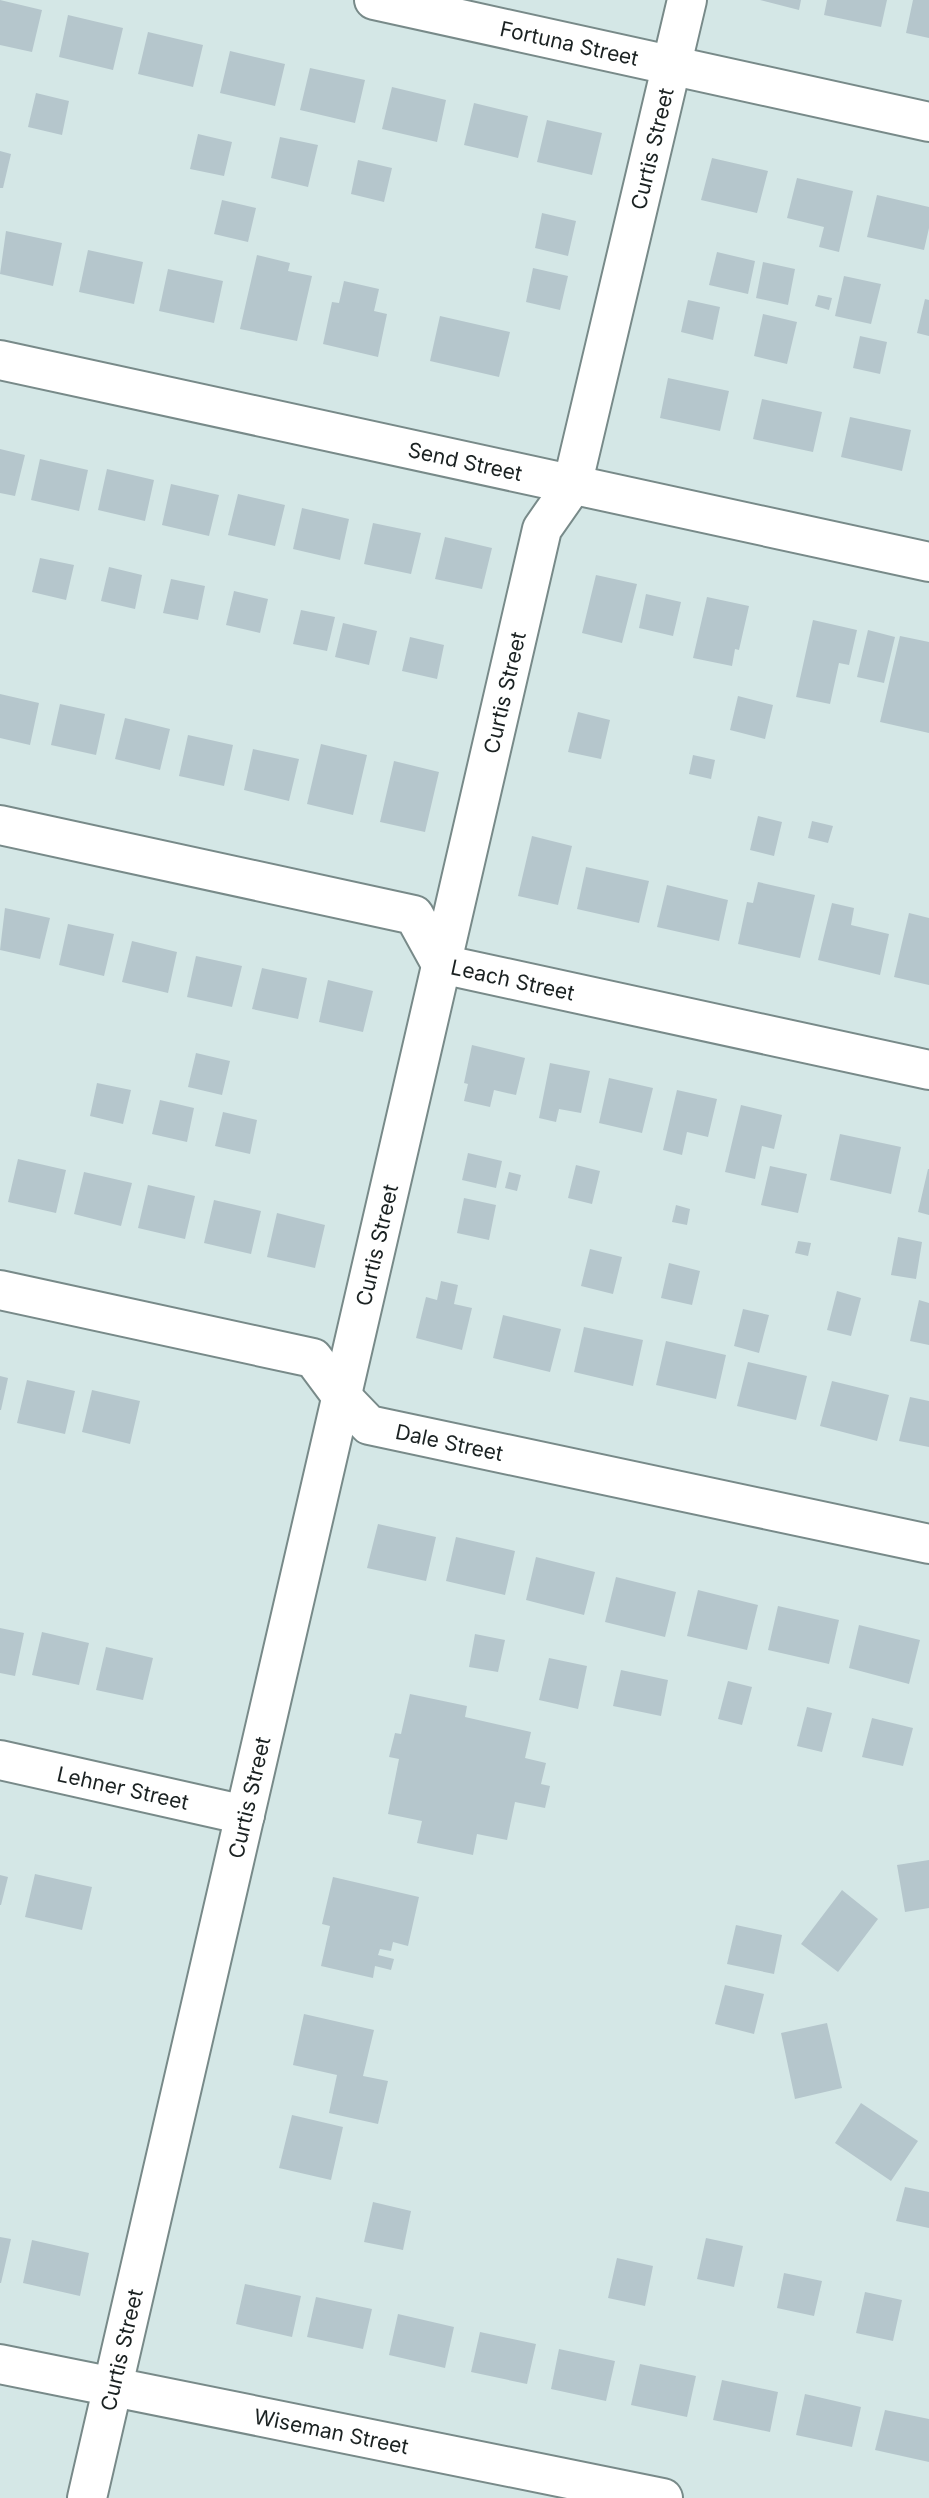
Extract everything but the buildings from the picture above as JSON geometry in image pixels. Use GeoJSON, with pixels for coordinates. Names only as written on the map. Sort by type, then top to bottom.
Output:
{"type":"FeatureCollection","features":[{"type":"Feature","properties":{"kind":"street","name":"Fortuna Street"},"geometry":{"type":"LineString","coordinates":[[374,0],[929,122]]}},
{"type":"Feature","properties":{"kind":"street","name":"Curtis Street"},"geometry":{"type":"LineString","coordinates":[[87,2498],[542,529],[572,485],[687,0]]}},
{"type":"Feature","properties":{"kind":"street","name":"Send Street"},"geometry":{"type":"LineString","coordinates":[[0,360],[929,562]]}},
{"type":"Feature","properties":{"kind":"street","name":"Leach Street"},"geometry":{"type":"LineString","coordinates":[[0,825],[414,915],[442,964],[929,1070]]}},
{"type":"Feature","properties":{"kind":"street","name":"Dale Street"},"geometry":{"type":"LineString","coordinates":[[0,1290],[313,1358],[342,1397],[369,1425],[929,1544]]}},
{"type":"Feature","properties":{"kind":"street","name":"Lehner Street"},"geometry":{"type":"LineString","coordinates":[[0,1760],[245,1815]]}},
{"type":"Feature","properties":{"kind":"street","name":"Wiseman Street"},"geometry":{"type":"LineString","coordinates":[[0,2364],[112,2389],[663,2498]]}}]}
